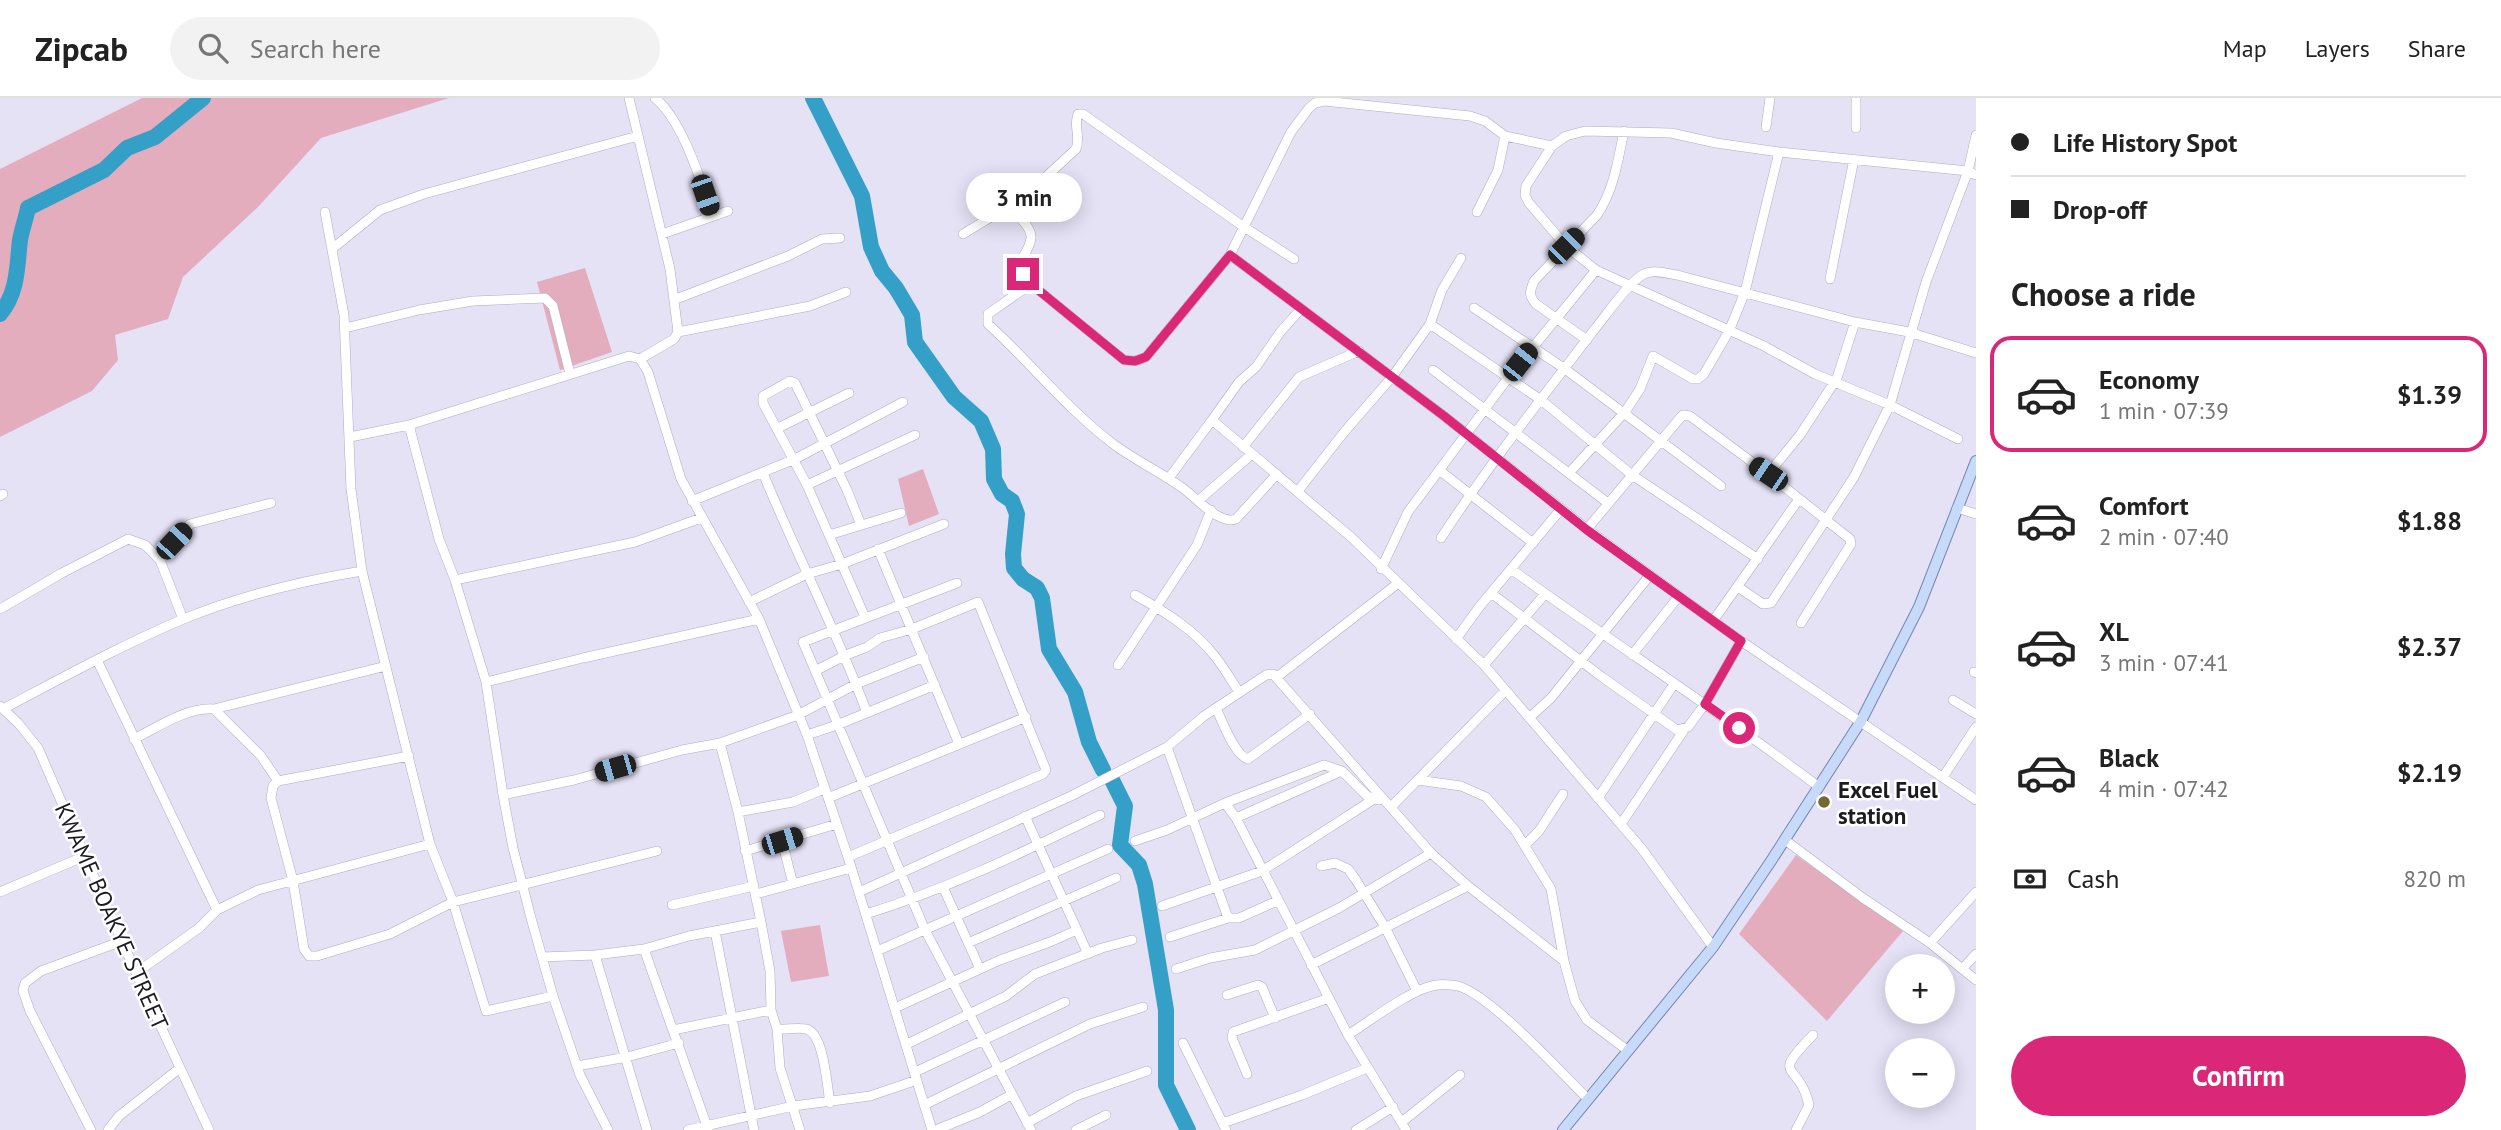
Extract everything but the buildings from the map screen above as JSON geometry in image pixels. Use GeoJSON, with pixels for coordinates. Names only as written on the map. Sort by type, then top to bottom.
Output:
{"type":"FeatureCollection","features":[{"type":"Feature","properties":{"kind":"main road"},"geometry":{"type":"LineString","coordinates":[[1563,1130],[1713,947],[1861,721],[1919,607],[1976,461]]}},
{"type":"Feature","properties":{"kind":"street"},"geometry":{"type":"LineString","coordinates":[[629,98],[676,299],[678,332],[674,339],[640,359]]}},
{"type":"Feature","properties":{"kind":"street"},"geometry":{"type":"LineString","coordinates":[[655,98],[663,104],[690,151],[713,216]]}},
{"type":"Feature","properties":{"kind":"street"},"geometry":{"type":"LineString","coordinates":[[1766,127],[1770,98]]}},
{"type":"Feature","properties":{"kind":"street"},"geometry":{"type":"LineString","coordinates":[[1856,98],[1856,128]]}},
{"type":"Feature","properties":{"kind":"street"},"geometry":{"type":"LineString","coordinates":[[963,234],[1006,208],[1011,209],[1030,233],[1031,238],[1021,257],[1020,267],[1031,284],[1124,360],[1135,361],[1146,357],[1230,255],[1291,132],[1315,103],[1336,101],[1470,116],[1485,121],[1505,136],[1552,146]]}},
{"type":"Feature","properties":{"kind":"street"},"geometry":{"type":"LineString","coordinates":[[1011,209],[1076,149],[1079,143],[1076,119],[1078,114],[1083,114],[1294,259]]}},
{"type":"Feature","properties":{"kind":"street"},"geometry":{"type":"LineString","coordinates":[[1958,439],[1890,404],[1815,374],[1730,331],[1596,270],[1566,246],[1525,195],[1526,186],[1552,146],[1566,136],[1585,131],[1671,132],[1716,143],[1780,152],[1972,173]]}},
{"type":"Feature","properties":{"kind":"street"},"geometry":{"type":"LineString","coordinates":[[1587,340],[1536,304],[1530,298],[1529,292],[1534,281],[1597,215],[1604,204],[1610,192],[1624,131]]}},
{"type":"Feature","properties":{"kind":"street"},"geometry":{"type":"LineString","coordinates":[[1738,587],[1763,604],[1771,603],[1854,477],[1890,404],[1909,332],[1972,173],[1976,135]]}},
{"type":"Feature","properties":{"kind":"street"},"geometry":{"type":"LineString","coordinates":[[332,248],[380,210],[424,194],[638,136]]}},
{"type":"Feature","properties":{"kind":"street"},"geometry":{"type":"LineString","coordinates":[[1477,212],[1498,170],[1505,136]]}},
{"type":"Feature","properties":{"kind":"street"},"geometry":{"type":"LineString","coordinates":[[1569,473],[1625,412],[1640,389],[1653,356],[1693,379],[1704,374],[1730,331],[1745,292],[1780,152]]}},
{"type":"Feature","properties":{"kind":"street"},"geometry":{"type":"LineString","coordinates":[[1830,279],[1854,159]]}},
{"type":"Feature","properties":{"kind":"street"},"geometry":{"type":"LineString","coordinates":[[662,234],[728,211]]}},
{"type":"Feature","properties":{"kind":"street"},"geometry":{"type":"LineString","coordinates":[[325,212],[345,328],[351,489],[362,570],[430,844],[453,902],[486,1011],[553,996]]}},
{"type":"Feature","properties":{"kind":"street"},"geometry":{"type":"LineString","coordinates":[[676,299],[788,256],[822,239],[840,238]]}},
{"type":"Feature","properties":{"kind":"street"},"geometry":{"type":"LineString","coordinates":[[1230,255],[1359,351],[1587,530],[1741,641],[1976,800]]}},
{"type":"Feature","properties":{"kind":"street"},"geometry":{"type":"LineString","coordinates":[[1298,491],[1392,377],[1430,324],[1442,290],[1461,258]]}},
{"type":"Feature","properties":{"kind":"street"},"geometry":{"type":"LineString","coordinates":[[1381,569],[1408,512],[1532,347],[1596,270]]}},
{"type":"Feature","properties":{"kind":"street"},"geometry":{"type":"LineString","coordinates":[[1441,538],[1470,494],[1541,400],[1642,275],[1657,272],[1681,276],[1855,322],[1909,332],[1976,353]]}},
{"type":"Feature","properties":{"kind":"street"},"geometry":{"type":"LineString","coordinates":[[1031,284],[988,314],[988,324],[1113,444],[1169,478],[1221,519],[1229,522],[1236,519],[1277,474]]}},
{"type":"Feature","properties":{"kind":"street"},"geometry":{"type":"LineString","coordinates":[[678,332],[810,306],[846,292]]}},
{"type":"Feature","properties":{"kind":"street"},"geometry":{"type":"LineString","coordinates":[[345,328],[419,310],[473,301],[545,298],[553,306],[570,374]]}},
{"type":"Feature","properties":{"kind":"street"},"geometry":{"type":"LineString","coordinates":[[1474,308],[1625,412],[1721,486]]}},
{"type":"Feature","properties":{"kind":"street"},"geometry":{"type":"LineString","coordinates":[[1169,478],[1239,382],[1256,367],[1281,331],[1301,309]]}},
{"type":"Feature","properties":{"kind":"street"},"geometry":{"type":"LineString","coordinates":[[1768,474],[1800,435],[1835,380],[1855,322]]}},
{"type":"Feature","properties":{"kind":"street"},"geometry":{"type":"LineString","coordinates":[[1430,324],[1541,400],[1632,475],[1758,558]]}},
{"type":"Feature","properties":{"kind":"street"},"geometry":{"type":"LineString","coordinates":[[1243,447],[1299,377],[1359,351]]}},
{"type":"Feature","properties":{"kind":"street"},"geometry":{"type":"LineString","coordinates":[[350,437],[410,425],[629,356],[640,359],[648,372],[681,479],[759,620],[807,735],[934,1130],[980,1112],[1011,1095]]}},
{"type":"Feature","properties":{"kind":"street"},"geometry":{"type":"LineString","coordinates":[[1433,370],[1608,503]]}},
{"type":"Feature","properties":{"kind":"street"},"geometry":{"type":"LineString","coordinates":[[861,525],[847,489],[793,381],[763,396],[763,403],[807,485],[864,617]]}},
{"type":"Feature","properties":{"kind":"street"},"geometry":{"type":"LineString","coordinates":[[778,428],[849,393]]}},
{"type":"Feature","properties":{"kind":"street"},"geometry":{"type":"LineString","coordinates":[[692,501],[824,445],[903,402]]}},
{"type":"Feature","properties":{"kind":"street"},"geometry":{"type":"LineString","coordinates":[[1587,530],[1660,441],[1680,418],[1686,415],[1768,474],[1850,539],[1851,544],[1801,623]]}},
{"type":"Feature","properties":{"kind":"street"},"geometry":{"type":"LineString","coordinates":[[1212,420],[1351,537],[1381,569],[1484,665],[1642,849],[1713,947]]}},
{"type":"Feature","properties":{"kind":"street"},"geometry":{"type":"LineString","coordinates":[[410,425],[439,539],[455,580],[486,682],[513,848],[542,957],[577,1066],[608,1130]]}},
{"type":"Feature","properties":{"kind":"street"},"geometry":{"type":"LineString","coordinates":[[807,485],[915,435]]}},
{"type":"Feature","properties":{"kind":"street"},"geometry":{"type":"LineString","coordinates":[[1199,500],[1252,454]]}},
{"type":"Feature","properties":{"kind":"street"},"geometry":{"type":"LineString","coordinates":[[1439,470],[1533,543]]}},
{"type":"Feature","properties":{"kind":"street"},"geometry":{"type":"LineString","coordinates":[[763,472],[832,630],[846,655],[867,713]]}},
{"type":"Feature","properties":{"kind":"street"},"geometry":{"type":"LineString","coordinates":[[1713,621],[1799,499]]}},
{"type":"Feature","properties":{"kind":"street"},"geometry":{"type":"LineString","coordinates":[[160,560],[190,524],[271,503]]}},
{"type":"Feature","properties":{"kind":"street"},"geometry":{"type":"LineString","coordinates":[[1456,639],[1561,509]]}},
{"type":"Feature","properties":{"kind":"street"},"geometry":{"type":"LineString","coordinates":[[1957,509],[1976,514]]}},
{"type":"Feature","properties":{"kind":"street"},"geometry":{"type":"LineString","coordinates":[[1118,665],[1196,545],[1211,510]]}},
{"type":"Feature","properties":{"kind":"street"},"geometry":{"type":"LineString","coordinates":[[829,535],[901,513]]}},
{"type":"Feature","properties":{"kind":"street"},"geometry":{"type":"LineString","coordinates":[[455,580],[635,542],[701,518]]}},
{"type":"Feature","properties":{"kind":"street"},"geometry":{"type":"LineString","coordinates":[[749,602],[807,574],[842,564],[944,524]]}},
{"type":"Feature","properties":{"kind":"street"},"geometry":{"type":"LineString","coordinates":[[0,609],[62,573],[128,540],[145,545],[160,560],[183,619]]}},
{"type":"Feature","properties":{"kind":"street"},"geometry":{"type":"LineString","coordinates":[[878,550],[959,744]]}},
{"type":"Feature","properties":{"kind":"street"},"geometry":{"type":"LineString","coordinates":[[1511,569],[1602,635],[1756,739],[1819,787]]}},
{"type":"Feature","properties":{"kind":"street"},"geometry":{"type":"LineString","coordinates":[[2,708],[183,619],[250,596],[362,570]]}},
{"type":"Feature","properties":{"kind":"street"},"geometry":{"type":"LineString","coordinates":[[1529,718],[1551,698],[1650,575]]}},
{"type":"Feature","properties":{"kind":"street"},"geometry":{"type":"LineString","coordinates":[[957,583],[803,642],[925,930],[1029,1126],[1076,1096],[1147,1071]]}},
{"type":"Feature","properties":{"kind":"street"},"geometry":{"type":"LineString","coordinates":[[1277,677],[1397,584]]}},
{"type":"Feature","properties":{"kind":"street"},"geometry":{"type":"LineString","coordinates":[[1491,593],[1677,730],[1684,730]]}},
{"type":"Feature","properties":{"kind":"street"},"geometry":{"type":"LineString","coordinates":[[1484,665],[1545,594]]}},
{"type":"Feature","properties":{"kind":"street"},"geometry":{"type":"LineString","coordinates":[[1135,595],[1180,623],[1213,654],[1239,692]]}},
{"type":"Feature","properties":{"kind":"street"},"geometry":{"type":"LineString","coordinates":[[1632,655],[1679,596]]}},
{"type":"Feature","properties":{"kind":"street"},"geometry":{"type":"LineString","coordinates":[[815,671],[867,647],[880,638],[912,629],[976,602],[980,604],[1046,772],[848,858]]}},
{"type":"Feature","properties":{"kind":"street"},"geometry":{"type":"LineString","coordinates":[[486,682],[759,620]]}},
{"type":"Feature","properties":{"kind":"street"},"geometry":{"type":"LineString","coordinates":[[1620,824],[1684,730],[1705,704],[1741,641]]}},
{"type":"Feature","properties":{"kind":"street"},"geometry":{"type":"LineString","coordinates":[[503,795],[720,743],[797,715],[856,684],[924,657]]}},
{"type":"Feature","properties":{"kind":"street"},"geometry":{"type":"LineString","coordinates":[[97,660],[217,911]]}},
{"type":"Feature","properties":{"kind":"street"},"geometry":{"type":"LineString","coordinates":[[134,738],[192,711],[214,709],[386,666]]}},
{"type":"Feature","properties":{"kind":"street"},"geometry":{"type":"LineString","coordinates":[[859,892],[1071,796],[1167,747],[1239,692],[1266,675],[1273,674],[1431,853],[1468,886],[1564,961]]}},
{"type":"Feature","properties":{"kind":"street"},"geometry":{"type":"LineString","coordinates":[[1598,798],[1674,684]]}},
{"type":"Feature","properties":{"kind":"street"},"geometry":{"type":"LineString","coordinates":[[807,735],[935,685]]}},
{"type":"Feature","properties":{"kind":"street"},"geometry":{"type":"LineString","coordinates":[[1388,804],[1417,780],[1506,691]]}},
{"type":"Feature","properties":{"kind":"street"},"geometry":{"type":"LineString","coordinates":[[1953,700],[1976,714]]}},
{"type":"Feature","properties":{"kind":"street","name":"KWAME BOAKYE STREET"},"geometry":{"type":"LineString","coordinates":[[2,708],[19,724],[37,748],[136,973],[209,1130]]}},
{"type":"Feature","properties":{"kind":"street"},"geometry":{"type":"LineString","coordinates":[[1216,708],[1237,750],[1248,760],[1310,714]]}},
{"type":"Feature","properties":{"kind":"street"},"geometry":{"type":"LineString","coordinates":[[214,709],[261,756],[278,781]]}},
{"type":"Feature","properties":{"kind":"street"},"geometry":{"type":"LineString","coordinates":[[738,812],[793,802],[863,783],[1026,718]]}},
{"type":"Feature","properties":{"kind":"street"},"geometry":{"type":"LineString","coordinates":[[1943,778],[1976,727]]}},
{"type":"Feature","properties":{"kind":"street"},"geometry":{"type":"LineString","coordinates":[[720,743],[738,812],[771,971],[771,1010],[777,1029],[780,1068],[800,1130]]}},
{"type":"Feature","properties":{"kind":"street"},"geometry":{"type":"LineString","coordinates":[[1167,747],[1228,918]]}},
{"type":"Feature","properties":{"kind":"street"},"geometry":{"type":"LineString","coordinates":[[409,756],[278,781],[273,786],[271,798],[293,881],[304,949],[309,956],[390,934],[453,902],[657,851]]}},
{"type":"Feature","properties":{"kind":"street"},"geometry":{"type":"LineString","coordinates":[[1135,841],[1317,766],[1330,765],[1342,771],[1367,796],[1388,804]]}},
{"type":"Feature","properties":{"kind":"street"},"geometry":{"type":"LineString","coordinates":[[1236,818],[1342,771]]}},
{"type":"Feature","properties":{"kind":"street"},"geometry":{"type":"LineString","coordinates":[[1417,780],[1461,786],[1486,797],[1515,830],[1551,889],[1564,961],[1575,1001],[1587,1020],[1627,1050]]}},
{"type":"Feature","properties":{"kind":"street"},"geometry":{"type":"LineString","coordinates":[[1525,845],[1539,831],[1563,794]]}},
{"type":"Feature","properties":{"kind":"street"},"geometry":{"type":"LineString","coordinates":[[1162,906],[1262,870],[1374,799]]}},
{"type":"Feature","properties":{"kind":"street"},"geometry":{"type":"LineString","coordinates":[[1225,803],[1236,818],[1348,1035],[1404,1126],[1460,1076]]}},
{"type":"Feature","properties":{"kind":"street"},"geometry":{"type":"LineString","coordinates":[[1025,816],[1088,954]]}},
{"type":"Feature","properties":{"kind":"street"},"geometry":{"type":"LineString","coordinates":[[866,914],[911,900],[1002,863],[1100,816]]}},
{"type":"Feature","properties":{"kind":"street"},"geometry":{"type":"LineString","coordinates":[[745,851],[837,824]]}},
{"type":"Feature","properties":{"kind":"street"},"geometry":{"type":"LineString","coordinates":[[1785,839],[1930,943],[1976,980]]}},
{"type":"Feature","properties":{"kind":"street"},"geometry":{"type":"LineString","coordinates":[[782,841],[793,884]]}},
{"type":"Feature","properties":{"kind":"street"},"geometry":{"type":"LineString","coordinates":[[136,973],[199,928],[217,911],[258,890],[430,844]]}},
{"type":"Feature","properties":{"kind":"street"},"geometry":{"type":"LineString","coordinates":[[877,951],[1108,849]]}},
{"type":"Feature","properties":{"kind":"street"},"geometry":{"type":"LineString","coordinates":[[1176,969],[1210,958],[1255,950],[1294,932],[1431,853]]}},
{"type":"Feature","properties":{"kind":"street"},"geometry":{"type":"LineString","coordinates":[[0,892],[85,856]]}},
{"type":"Feature","properties":{"kind":"street"},"geometry":{"type":"LineString","coordinates":[[1321,866],[1335,863],[1348,869],[1385,927],[1417,991]]}},
{"type":"Feature","properties":{"kind":"street"},"geometry":{"type":"LineString","coordinates":[[672,905],[793,884],[851,868]]}},
{"type":"Feature","properties":{"kind":"street"},"geometry":{"type":"LineString","coordinates":[[968,943],[1116,878]]}},
{"type":"Feature","properties":{"kind":"street"},"geometry":{"type":"LineString","coordinates":[[1311,965],[1468,886]]}},
{"type":"Feature","properties":{"kind":"street"},"geometry":{"type":"LineString","coordinates":[[943,887],[980,969]]}},
{"type":"Feature","properties":{"kind":"street"},"geometry":{"type":"LineString","coordinates":[[1930,943],[1976,891]]}},
{"type":"Feature","properties":{"kind":"street"},"geometry":{"type":"LineString","coordinates":[[1170,937],[1228,918],[1239,918],[1277,901]]}},
{"type":"Feature","properties":{"kind":"street"},"geometry":{"type":"LineString","coordinates":[[542,957],[595,955],[645,949],[761,922]]}},
{"type":"Feature","properties":{"kind":"street"},"geometry":{"type":"LineString","coordinates":[[895,1008],[980,969],[1077,930]]}},
{"type":"Feature","properties":{"kind":"street"},"geometry":{"type":"LineString","coordinates":[[715,931],[754,1130]]}},
{"type":"Feature","properties":{"kind":"street"},"geometry":{"type":"LineString","coordinates":[[907,1044],[1006,996],[1035,974],[1132,940]]}},
{"type":"Feature","properties":{"kind":"street"},"geometry":{"type":"LineString","coordinates":[[91,1130],[30,1011],[23,991],[25,983],[41,971],[122,941]]}},
{"type":"Feature","properties":{"kind":"street"},"geometry":{"type":"LineString","coordinates":[[645,949],[708,1127]]}},
{"type":"Feature","properties":{"kind":"street"},"geometry":{"type":"LineString","coordinates":[[1963,968],[1976,954]]}},
{"type":"Feature","properties":{"kind":"street"},"geometry":{"type":"LineString","coordinates":[[595,955],[647,1130]]}},
{"type":"Feature","properties":{"kind":"street"},"geometry":{"type":"LineString","coordinates":[[1227,995],[1258,985],[1262,987],[1276,1018]]}},
{"type":"Feature","properties":{"kind":"street"},"geometry":{"type":"LineString","coordinates":[[1348,1035],[1417,991],[1437,985],[1458,986],[1511,1024],[1588,1099]]}},
{"type":"Feature","properties":{"kind":"street"},"geometry":{"type":"LineString","coordinates":[[1247,1074],[1233,1032],[1329,998]]}},
{"type":"Feature","properties":{"kind":"street"},"geometry":{"type":"LineString","coordinates":[[688,1130],[750,1114],[870,1096],[1065,1002]]}},
{"type":"Feature","properties":{"kind":"street"},"geometry":{"type":"LineString","coordinates":[[925,1105],[1090,1024],[1143,1007]]}},
{"type":"Feature","properties":{"kind":"street"},"geometry":{"type":"LineString","coordinates":[[673,1030],[771,1010]]}},
{"type":"Feature","properties":{"kind":"street"},"geometry":{"type":"LineString","coordinates":[[777,1029],[806,1029],[816,1035],[820,1044],[830,1103]]}},
{"type":"Feature","properties":{"kind":"street"},"geometry":{"type":"LineString","coordinates":[[1796,1130],[1808,1104],[1801,1083],[1788,1065],[1790,1058],[1812,1035]]}},
{"type":"Feature","properties":{"kind":"street"},"geometry":{"type":"LineString","coordinates":[[577,1066],[625,1058],[679,1043]]}},
{"type":"Feature","properties":{"kind":"street"},"geometry":{"type":"LineString","coordinates":[[1183,1043],[1225,1126],[1367,1068]]}},
{"type":"Feature","properties":{"kind":"street"},"geometry":{"type":"LineString","coordinates":[[108,1130],[119,1116],[180,1068]]}},
{"type":"Feature","properties":{"kind":"street"},"geometry":{"type":"LineString","coordinates":[[1356,1130],[1393,1107]]}},
{"type":"Feature","properties":{"kind":"street"},"geometry":{"type":"LineString","coordinates":[[1076,1130],[1106,1115]]}},
{"type":"Feature","properties":{"kind":"shaded area"},"geometry":{"type":"Polygon","coordinates":[[[142,98],[449,98],[321,138],[258,207],[183,277],[168,319],[115,335],[118,360],[92,391],[0,437],[0,169],[142,98]]]}},
{"type":"Feature","properties":{"kind":"shaded area"},"geometry":{"type":"Polygon","coordinates":[[[585,268],[612,352],[560,370],[537,282],[585,268]]]}},
{"type":"Feature","properties":{"kind":"shaded area"},"geometry":{"type":"Polygon","coordinates":[[[923,469],[939,514],[909,526],[898,479],[923,469]]]}},
{"type":"Feature","properties":{"kind":"shaded area"},"geometry":{"type":"Polygon","coordinates":[[[1796,855],[1903,931],[1827,1021],[1739,934],[1796,855]]]}},
{"type":"Feature","properties":{"kind":"shaded area"},"geometry":{"type":"Polygon","coordinates":[[[820,925],[829,976],[791,982],[781,931],[820,925]]]}},
{"type":"Feature","properties":{"kind":"waterway"},"geometry":{"type":"LineString","coordinates":[[0,314],[13,288],[28,208],[104,170],[127,148],[155,137],[203,98]]}},
{"type":"Feature","properties":{"kind":"waterway"},"geometry":{"type":"LineString","coordinates":[[813,98],[862,196],[871,247],[882,271],[912,315],[915,342],[954,397],[981,421],[993,449],[994,479],[1002,494],[1012,501],[1017,514],[1014,568],[1023,579],[1037,588],[1042,598],[1049,649],[1075,692],[1089,742],[1103,770]]}},
{"type":"Feature","properties":{"kind":"waterway"},"geometry":{"type":"LineString","coordinates":[[1112,780],[1125,806],[1120,845],[1139,865],[1145,884],[1166,1010],[1166,1085],[1188,1130]]}},
{"type":"Feature","properties":{"kind":"place","name":"Excel Fuel station"},"geometry":{"type":"Point","coordinates":[1824,802]}},
{"type":"Feature","properties":{"kind":"route"},"geometry":{"type":"LineString","coordinates":[[1023,274],[1031,284],[1124,360],[1135,361],[1146,357],[1230,255],[1444,416],[1587,530],[1741,641],[1705,704],[1739,728]]}}]}
